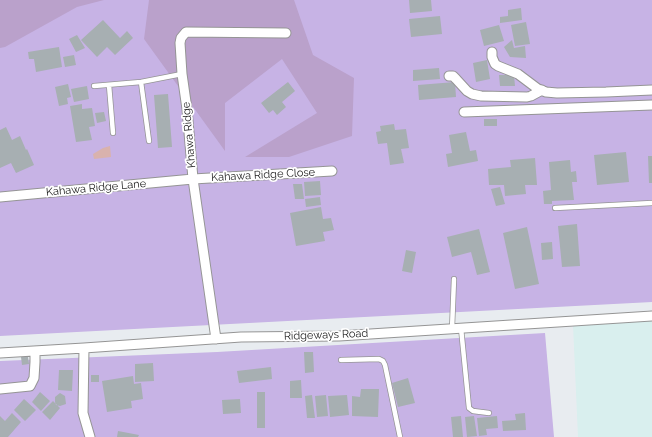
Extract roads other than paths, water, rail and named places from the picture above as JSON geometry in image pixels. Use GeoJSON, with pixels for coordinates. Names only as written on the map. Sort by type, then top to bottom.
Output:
{"type":"FeatureCollection","features":[{"type":"Feature","properties":{"kind":"street","name":"Khawa Ridge"},"geometry":{"type":"LineString","coordinates":[[216,339],[193,179],[187,109],[182,74],[181,38],[186,32],[286,33]]}},
{"type":"Feature","properties":{"kind":"street"},"geometry":{"type":"LineString","coordinates":[[492,52],[492,57],[495,64],[518,74],[546,92],[652,90]]}},
{"type":"Feature","properties":{"kind":"street"},"geometry":{"type":"LineString","coordinates":[[449,76],[453,76],[472,94],[481,96],[527,97],[542,90]]}},
{"type":"Feature","properties":{"kind":"street"},"geometry":{"type":"LineString","coordinates":[[464,112],[652,105]]}},
{"type":"Feature","properties":{"kind":"street","name":"Kahawa Ridge Close"},"geometry":{"type":"LineString","coordinates":[[193,179],[332,171]]}},
{"type":"Feature","properties":{"kind":"street","name":"Kahawa Ridge Lane"},"geometry":{"type":"LineString","coordinates":[[0,197],[193,179]]}},
{"type":"Feature","properties":{"kind":"street","name":"Ridgeways Road"},"geometry":{"type":"LineString","coordinates":[[0,352],[84,348],[241,337],[339,336],[652,316]]}},
{"type":"Feature","properties":{"kind":"street"},"geometry":{"type":"LineString","coordinates":[[84,348],[83,413],[90,437]]}},
{"type":"Feature","properties":{"kind":"street"},"geometry":{"type":"LineString","coordinates":[[0,389],[30,386],[34,378],[35,351]]}},
{"type":"Feature","properties":{"kind":"lane"},"geometry":{"type":"LineString","coordinates":[[94,86],[142,82],[182,74]]}},
{"type":"Feature","properties":{"kind":"lane"},"geometry":{"type":"LineString","coordinates":[[142,82],[149,141]]}},
{"type":"Feature","properties":{"kind":"lane"},"geometry":{"type":"LineString","coordinates":[[109,85],[113,133]]}},
{"type":"Feature","properties":{"kind":"lane"},"geometry":{"type":"LineString","coordinates":[[555,208],[652,203]]}},
{"type":"Feature","properties":{"kind":"lane"},"geometry":{"type":"LineString","coordinates":[[454,279],[456,328],[469,408],[473,411],[489,413]]}},
{"type":"Feature","properties":{"kind":"lane"},"geometry":{"type":"LineString","coordinates":[[341,360],[379,359],[383,361],[400,437]]}}]}
